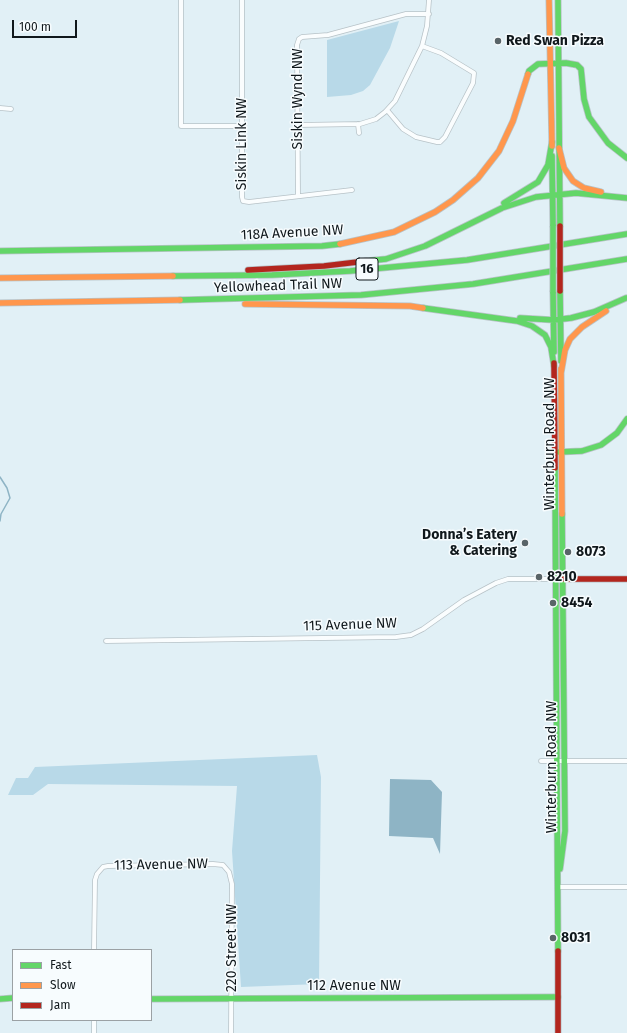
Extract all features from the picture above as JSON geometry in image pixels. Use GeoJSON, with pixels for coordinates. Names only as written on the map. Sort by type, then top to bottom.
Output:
{"type":"FeatureCollection","features":[{"type":"Feature","properties":{"kind":"main road","name":"Winterburn Road NW"},"geometry":{"type":"LineString","coordinates":[[549,0],[554,320],[558,1033]]}},
{"type":"Feature","properties":{"kind":"main road","name":"Winterburn Road NW"},"geometry":{"type":"LineString","coordinates":[[557,0],[559,63],[561,452],[564,579],[565,761],[564,831],[558,887]]}},
{"type":"Feature","properties":{"kind":"main road","name":"118A Avenue NW"},"geometry":{"type":"LineString","coordinates":[[0,251],[322,246],[354,242],[394,232],[441,208],[467,190],[478,178],[499,151],[507,136],[529,71],[538,64],[574,64],[581,69],[584,99],[589,118],[608,143],[627,158]]}},
{"type":"Feature","properties":{"kind":"main road"},"geometry":{"type":"LineString","coordinates":[[480,218],[538,182],[548,165],[552,142]]}},
{"type":"Feature","properties":{"kind":"main road"},"geometry":{"type":"LineString","coordinates":[[559,148],[564,168],[573,181],[584,188],[620,197]]}},
{"type":"Feature","properties":{"kind":"main road"},"geometry":{"type":"LineString","coordinates":[[162,276],[324,266],[386,259],[425,246],[480,218],[529,198],[576,193],[627,198]]}},
{"type":"Feature","properties":{"kind":"main road","name":"Yellowhead Trail NW"},"geometry":{"type":"LineString","coordinates":[[0,278],[303,273],[424,265],[509,254],[627,234]]}},
{"type":"Feature","properties":{"kind":"main road","name":"Yellowhead Trail NW"},"geometry":{"type":"LineString","coordinates":[[0,303],[200,301],[399,292],[516,278],[627,259]]}},
{"type":"Feature","properties":{"kind":"main road"},"geometry":{"type":"LineString","coordinates":[[494,318],[554,320],[588,314],[626,297]]}},
{"type":"Feature","properties":{"kind":"main road"},"geometry":{"type":"LineString","coordinates":[[561,373],[567,344],[573,335],[582,327],[626,297]]}},
{"type":"Feature","properties":{"kind":"main road"},"geometry":{"type":"LineString","coordinates":[[200,301],[246,304],[410,306],[526,323],[537,329],[549,343],[554,366]]}},
{"type":"Feature","properties":{"kind":"main road"},"geometry":{"type":"LineString","coordinates":[[555,453],[582,450],[601,445],[617,433],[627,419]]}},
{"type":"Feature","properties":{"kind":"main road","name":"115 Avenue NW"},"geometry":{"type":"LineString","coordinates":[[556,579],[627,579]]}},
{"type":"Feature","properties":{"kind":"main road","name":"112 Avenue NW"},"geometry":{"type":"LineString","coordinates":[[152,999],[558,997]]}},
{"type":"Feature","properties":{"kind":"main road"},"geometry":{"type":"LineString","coordinates":[[0,998],[12,998]]}},
{"type":"Feature","properties":{"kind":"street"},"geometry":{"type":"LineString","coordinates":[[181,0],[181,126],[242,126]]}},
{"type":"Feature","properties":{"kind":"street","name":"Siskin Link NW"},"geometry":{"type":"LineString","coordinates":[[242,0],[243,201],[249,202],[352,190]]}},
{"type":"Feature","properties":{"kind":"street"},"geometry":{"type":"LineString","coordinates":[[298,126],[358,124],[376,119],[387,110],[395,101],[410,74],[422,46],[429,14],[429,0]]}},
{"type":"Feature","properties":{"kind":"street","name":"Siskin Wynd NW"},"geometry":{"type":"LineString","coordinates":[[298,196],[298,45],[302,37],[328,35],[406,14],[429,14]]}},
{"type":"Feature","properties":{"kind":"street"},"geometry":{"type":"LineString","coordinates":[[387,110],[397,123],[416,137],[440,142],[445,137],[473,83],[474,73],[441,53],[422,46]]}},
{"type":"Feature","properties":{"kind":"street"},"geometry":{"type":"LineString","coordinates":[[0,108],[11,110]]}},
{"type":"Feature","properties":{"kind":"street"},"geometry":{"type":"LineString","coordinates":[[358,124],[359,133]]}},
{"type":"Feature","properties":{"kind":"street","name":"115 Avenue NW"},"geometry":{"type":"LineString","coordinates":[[106,641],[396,637],[411,635],[424,629],[464,600],[496,583],[508,579],[556,579]]}},
{"type":"Feature","properties":{"kind":"street"},"geometry":{"type":"LineString","coordinates":[[541,761],[627,761]]}},
{"type":"Feature","properties":{"kind":"street","name":"113 Avenue NW"},"geometry":{"type":"LineString","coordinates":[[94,949],[95,880],[100,870],[108,866],[223,865]]}},
{"type":"Feature","properties":{"kind":"street","name":"220 Street NW"},"geometry":{"type":"LineString","coordinates":[[223,865],[229,872],[232,884],[231,1033]]}},
{"type":"Feature","properties":{"kind":"street"},"geometry":{"type":"LineString","coordinates":[[558,887],[627,887]]}},
{"type":"Feature","properties":{"kind":"street"},"geometry":{"type":"LineString","coordinates":[[94,1021],[94,1033]]}},
{"type":"Feature","properties":{"kind":"shaded area"},"geometry":{"type":"Polygon","coordinates":[[[399,21],[390,48],[370,85],[363,91],[351,95],[327,97],[327,40],[399,21]]]}},
{"type":"Feature","properties":{"kind":"shaded area"},"geometry":{"type":"Polygon","coordinates":[[[317,755],[321,777],[319,984],[241,987],[232,851],[237,786],[48,784],[33,795],[8,795],[16,778],[28,778],[35,767],[317,755]]]}},
{"type":"Feature","properties":{"kind":"shaded area"},"geometry":{"type":"Polygon","coordinates":[[[390,779],[431,780],[442,792],[440,854],[433,838],[389,836],[390,779]]]}},
{"type":"Feature","properties":{"kind":"waterway"},"geometry":{"type":"LineString","coordinates":[[0,477],[7,488],[10,498],[1,514],[0,521]]}},
{"type":"Feature","properties":{"kind":"traffic: fast"},"geometry":{"type":"LineString","coordinates":[[558,0],[560,226]]}},
{"type":"Feature","properties":{"kind":"traffic: fast"},"geometry":{"type":"LineString","coordinates":[[528,74],[529,71],[538,64],[566,63],[577,65],[581,69],[584,99],[589,117],[608,143],[627,158]]}},
{"type":"Feature","properties":{"kind":"traffic: fast"},"geometry":{"type":"LineString","coordinates":[[504,203],[538,182],[548,165],[552,142]]}},
{"type":"Feature","properties":{"kind":"traffic: fast"},"geometry":{"type":"LineString","coordinates":[[552,156],[553,226]]}},
{"type":"Feature","properties":{"kind":"traffic: fast"},"geometry":{"type":"LineString","coordinates":[[366,261],[386,259],[425,246],[502,208],[536,197],[576,193],[627,198]]}},
{"type":"Feature","properties":{"kind":"traffic: fast"},"geometry":{"type":"LineString","coordinates":[[553,226],[553,292]]}},
{"type":"Feature","properties":{"kind":"traffic: fast"},"geometry":{"type":"LineString","coordinates":[[173,276],[272,275],[350,271],[467,260],[627,234]]}},
{"type":"Feature","properties":{"kind":"traffic: fast"},"geometry":{"type":"LineString","coordinates":[[0,251],[322,246],[340,244]]}},
{"type":"Feature","properties":{"kind":"traffic: fast"},"geometry":{"type":"LineString","coordinates":[[180,300],[361,295],[473,284],[627,259]]}},
{"type":"Feature","properties":{"kind":"traffic: fast"},"geometry":{"type":"LineString","coordinates":[[560,291],[561,361]]}},
{"type":"Feature","properties":{"kind":"traffic: fast"},"geometry":{"type":"LineString","coordinates":[[553,292],[554,352]]}},
{"type":"Feature","properties":{"kind":"traffic: fast"},"geometry":{"type":"LineString","coordinates":[[520,318],[554,320],[571,318],[594,312],[626,298]]}},
{"type":"Feature","properties":{"kind":"traffic: fast"},"geometry":{"type":"LineString","coordinates":[[423,308],[517,321],[532,326],[545,335],[551,347],[554,366]]}},
{"type":"Feature","properties":{"kind":"traffic: fast"},"geometry":{"type":"LineString","coordinates":[[559,452],[582,451],[601,445],[617,433],[627,419]]}},
{"type":"Feature","properties":{"kind":"traffic: fast"},"geometry":{"type":"LineString","coordinates":[[555,468],[558,951]]}},
{"type":"Feature","properties":{"kind":"traffic: fast"},"geometry":{"type":"LineString","coordinates":[[560,869],[565,831],[562,514]]}},
{"type":"Feature","properties":{"kind":"traffic: fast"},"geometry":{"type":"LineString","coordinates":[[152,999],[558,997]]}},
{"type":"Feature","properties":{"kind":"traffic: fast"},"geometry":{"type":"LineString","coordinates":[[0,999],[12,998]]}},
{"type":"Feature","properties":{"kind":"traffic: slow"},"geometry":{"type":"LineString","coordinates":[[549,0],[552,146]]}},
{"type":"Feature","properties":{"kind":"traffic: slow"},"geometry":{"type":"LineString","coordinates":[[340,244],[394,232],[435,212],[453,200],[478,178],[499,151],[513,121],[528,74]]}},
{"type":"Feature","properties":{"kind":"traffic: slow"},"geometry":{"type":"LineString","coordinates":[[559,148],[564,168],[573,181],[584,188],[601,192]]}},
{"type":"Feature","properties":{"kind":"traffic: slow"},"geometry":{"type":"LineString","coordinates":[[0,278],[173,276]]}},
{"type":"Feature","properties":{"kind":"traffic: slow"},"geometry":{"type":"LineString","coordinates":[[0,303],[180,300]]}},
{"type":"Feature","properties":{"kind":"traffic: slow"},"geometry":{"type":"LineString","coordinates":[[245,304],[410,306],[423,308]]}},
{"type":"Feature","properties":{"kind":"traffic: slow"},"geometry":{"type":"LineString","coordinates":[[561,373],[565,350],[570,339],[582,327],[606,311]]}},
{"type":"Feature","properties":{"kind":"traffic: slow"},"geometry":{"type":"LineString","coordinates":[[561,369],[562,514]]}},
{"type":"Feature","properties":{"kind":"traffic: jam"},"geometry":{"type":"LineString","coordinates":[[560,226],[560,291]]}},
{"type":"Feature","properties":{"kind":"traffic: jam"},"geometry":{"type":"LineString","coordinates":[[248,270],[324,266],[366,261]]}},
{"type":"Feature","properties":{"kind":"traffic: jam"},"geometry":{"type":"LineString","coordinates":[[554,363],[555,468]]}},
{"type":"Feature","properties":{"kind":"traffic: jam"},"geometry":{"type":"LineString","coordinates":[[560,579],[627,579]]}},
{"type":"Feature","properties":{"kind":"traffic: jam"},"geometry":{"type":"LineString","coordinates":[[558,951],[558,1033]]}},
{"type":"Feature","properties":{"kind":"place","name":"Red Swan Pizza"},"geometry":{"type":"Point","coordinates":[498,41]}},
{"type":"Feature","properties":{"kind":"place","name":"Donna’s Eatery & Catering"},"geometry":{"type":"Point","coordinates":[525,543]}},
{"type":"Feature","properties":{"kind":"place","name":"8073"},"geometry":{"type":"Point","coordinates":[568,552]}},
{"type":"Feature","properties":{"kind":"place","name":"8210"},"geometry":{"type":"Point","coordinates":[539,577]}},
{"type":"Feature","properties":{"kind":"place","name":"8454"},"geometry":{"type":"Point","coordinates":[553,603]}},
{"type":"Feature","properties":{"kind":"place","name":"8031"},"geometry":{"type":"Point","coordinates":[553,938]}}]}
